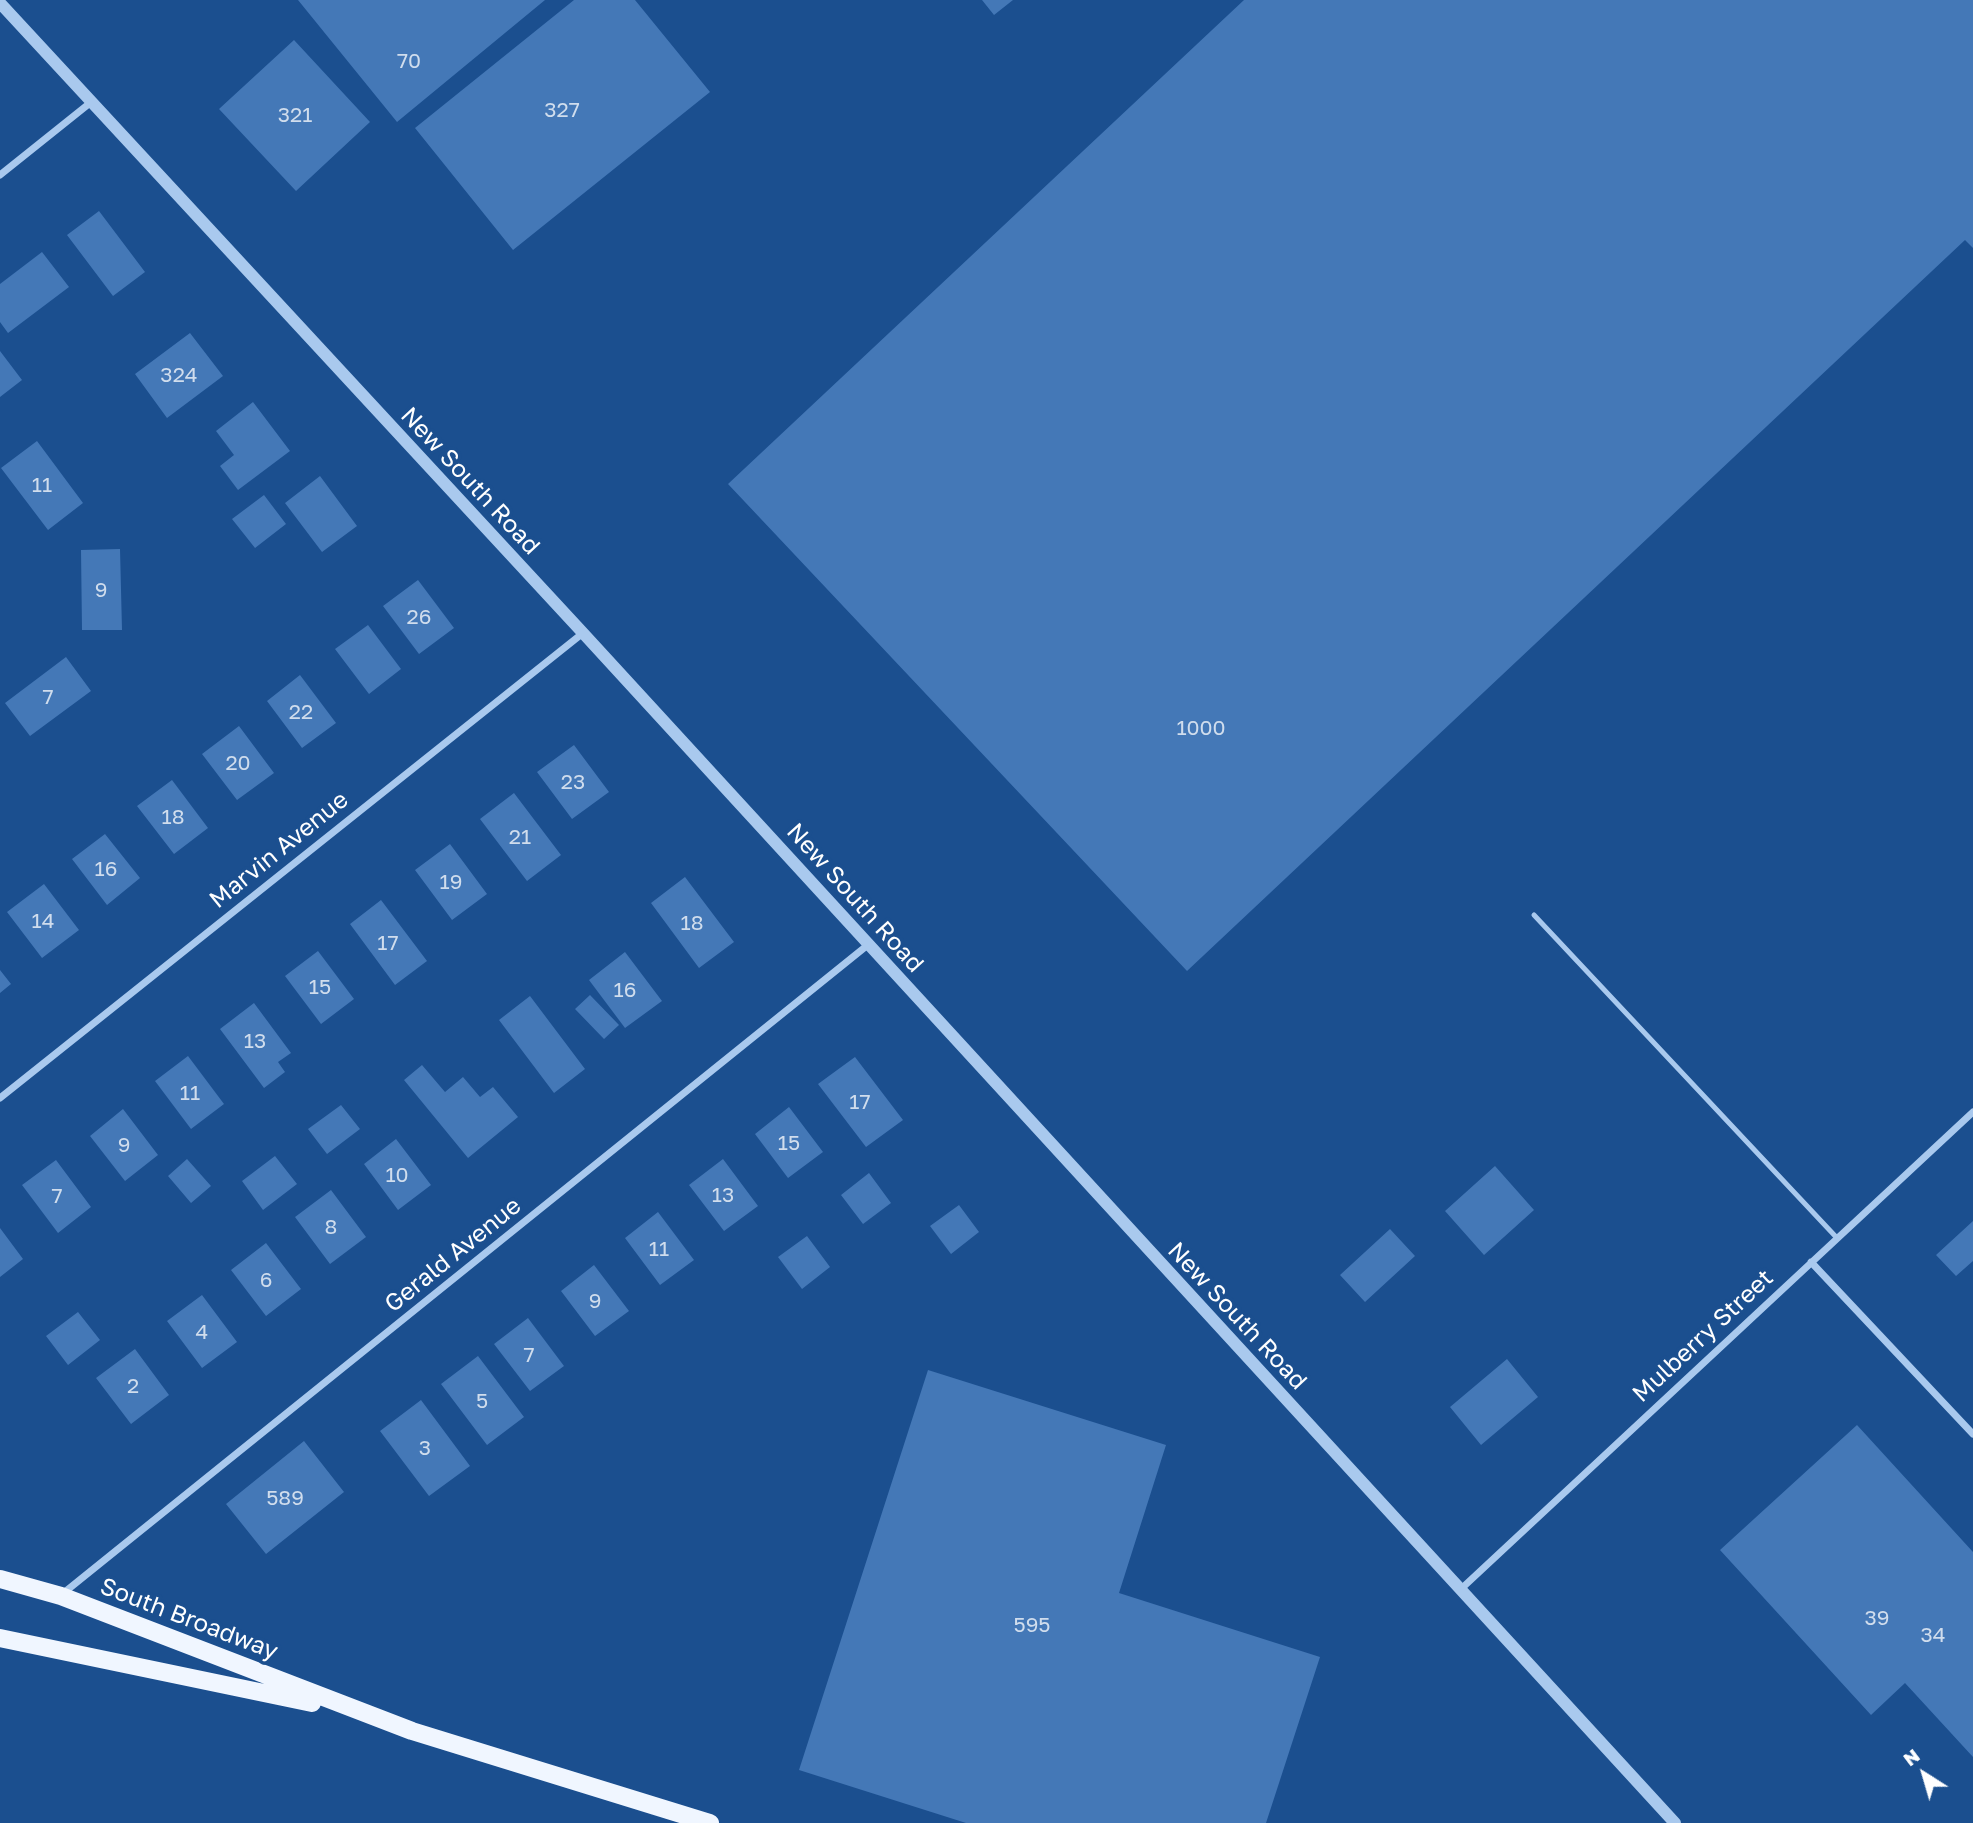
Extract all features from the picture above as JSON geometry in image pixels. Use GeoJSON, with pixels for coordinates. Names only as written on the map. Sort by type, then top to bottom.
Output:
{"type":"FeatureCollection","features":[{"type":"Feature","properties":{"kind":"main road","name":"South Broadway"},"geometry":{"type":"LineString","coordinates":[[0,1579],[61,1596],[412,1731],[710,1823]]}},
{"type":"Feature","properties":{"kind":"main road","name":"South Broadway"},"geometry":{"type":"LineString","coordinates":[[0,1638],[358,1712]]}},
{"type":"Feature","properties":{"kind":"street","name":"New South Road"},"geometry":{"type":"LineString","coordinates":[[0,3],[583,633],[1675,1823]]}},
{"type":"Feature","properties":{"kind":"street"},"geometry":{"type":"LineString","coordinates":[[0,175],[90,103]]}},
{"type":"Feature","properties":{"kind":"street","name":"Marvin Avenue"},"geometry":{"type":"LineString","coordinates":[[0,1098],[583,633]]}},
{"type":"Feature","properties":{"kind":"street","name":"Gerald Avenue"},"geometry":{"type":"LineString","coordinates":[[61,1596],[869,944]]}},
{"type":"Feature","properties":{"kind":"street","name":"Mulberry Street"},"geometry":{"type":"LineString","coordinates":[[1461,1589],[1973,1112]]}},
{"type":"Feature","properties":{"kind":"street"},"geometry":{"type":"LineString","coordinates":[[1811,1262],[1973,1434]]}},
{"type":"Feature","properties":{"kind":"lane"},"geometry":{"type":"LineString","coordinates":[[1534,915],[1837,1238]]}},
{"type":"Feature","properties":{"kind":"building"},"geometry":{"type":"Polygon","coordinates":[[[298,0],[545,0],[397,122],[298,0]]]}},
{"type":"Feature","properties":{"kind":"building"},"geometry":{"type":"Polygon","coordinates":[[[574,0],[635,0],[710,92],[513,250],[415,128],[574,0]]]}},
{"type":"Feature","properties":{"kind":"building"},"geometry":{"type":"Polygon","coordinates":[[[982,0],[1013,0],[994,15],[982,0]]]}},
{"type":"Feature","properties":{"kind":"building"},"geometry":{"type":"Polygon","coordinates":[[[1244,0],[1973,0],[1973,248],[1965,240],[1187,971],[728,484],[1244,0]]]}},
{"type":"Feature","properties":{"kind":"building"},"geometry":{"type":"Polygon","coordinates":[[[294,40],[370,122],[296,191],[219,109],[294,40]]]}},
{"type":"Feature","properties":{"kind":"building"},"geometry":{"type":"Polygon","coordinates":[[[99,211],[145,272],[113,296],[67,235],[99,211]]]}},
{"type":"Feature","properties":{"kind":"building"},"geometry":{"type":"Polygon","coordinates":[[[42,252],[69,287],[8,333],[0,322],[0,284],[42,252]]]}},
{"type":"Feature","properties":{"kind":"building"},"geometry":{"type":"Polygon","coordinates":[[[190,333],[223,376],[167,418],[135,374],[190,333]]]}},
{"type":"Feature","properties":{"kind":"building"},"geometry":{"type":"Polygon","coordinates":[[[0,351],[22,380],[0,397],[0,351]]]}},
{"type":"Feature","properties":{"kind":"building"},"geometry":{"type":"Polygon","coordinates":[[[253,402],[290,451],[238,490],[220,466],[234,455],[216,431],[253,402]]]}},
{"type":"Feature","properties":{"kind":"building"},"geometry":{"type":"Polygon","coordinates":[[[37,441],[83,503],[48,530],[1,468],[37,441]]]}},
{"type":"Feature","properties":{"kind":"building"},"geometry":{"type":"Polygon","coordinates":[[[320,476],[357,526],[322,552],[285,503],[320,476]]]}},
{"type":"Feature","properties":{"kind":"building"},"geometry":{"type":"Polygon","coordinates":[[[264,495],[286,524],[255,548],[232,519],[264,495]]]}},
{"type":"Feature","properties":{"kind":"building"},"geometry":{"type":"Polygon","coordinates":[[[120,549],[122,630],[82,630],[81,550],[120,549]]]}},
{"type":"Feature","properties":{"kind":"building"},"geometry":{"type":"Polygon","coordinates":[[[418,580],[454,628],[419,654],[383,606],[418,580]]]}},
{"type":"Feature","properties":{"kind":"building"},"geometry":{"type":"Polygon","coordinates":[[[368,625],[401,669],[369,694],[335,649],[368,625]]]}},
{"type":"Feature","properties":{"kind":"building"},"geometry":{"type":"Polygon","coordinates":[[[66,657],[91,691],[30,736],[5,703],[66,657]]]}},
{"type":"Feature","properties":{"kind":"building"},"geometry":{"type":"Polygon","coordinates":[[[300,675],[336,723],[302,748],[267,701],[300,675]]]}},
{"type":"Feature","properties":{"kind":"building"},"geometry":{"type":"Polygon","coordinates":[[[239,726],[274,773],[237,800],[202,754],[239,726]]]}},
{"type":"Feature","properties":{"kind":"building"},"geometry":{"type":"Polygon","coordinates":[[[574,745],[609,792],[572,819],[537,772],[574,745]]]}},
{"type":"Feature","properties":{"kind":"building"},"geometry":{"type":"Polygon","coordinates":[[[172,780],[208,828],[174,854],[137,806],[172,780]]]}},
{"type":"Feature","properties":{"kind":"building"},"geometry":{"type":"Polygon","coordinates":[[[514,793],[561,855],[527,881],[480,819],[514,793]]]}},
{"type":"Feature","properties":{"kind":"building"},"geometry":{"type":"Polygon","coordinates":[[[105,834],[140,878],[107,905],[72,859],[105,834]]]}},
{"type":"Feature","properties":{"kind":"building"},"geometry":{"type":"Polygon","coordinates":[[[450,844],[487,894],[452,920],[415,870],[450,844]]]}},
{"type":"Feature","properties":{"kind":"building"},"geometry":{"type":"Polygon","coordinates":[[[685,877],[734,942],[699,968],[651,903],[685,877]]]}},
{"type":"Feature","properties":{"kind":"building"},"geometry":{"type":"Polygon","coordinates":[[[44,884],[79,930],[42,958],[7,912],[44,884]]]}},
{"type":"Feature","properties":{"kind":"building"},"geometry":{"type":"Polygon","coordinates":[[[381,900],[427,961],[395,985],[350,924],[381,900]]]}},
{"type":"Feature","properties":{"kind":"building"},"geometry":{"type":"Polygon","coordinates":[[[318,951],[354,999],[321,1024],[285,976],[318,951]]]}},
{"type":"Feature","properties":{"kind":"building"},"geometry":{"type":"Polygon","coordinates":[[[625,952],[662,1001],[625,1028],[589,980],[625,952]]]}},
{"type":"Feature","properties":{"kind":"building"},"geometry":{"type":"Polygon","coordinates":[[[0,970],[11,984],[0,993],[0,970]]]}},
{"type":"Feature","properties":{"kind":"building"},"geometry":{"type":"Polygon","coordinates":[[[590,995],[619,1025],[604,1039],[575,1009],[590,995]]]}},
{"type":"Feature","properties":{"kind":"building"},"geometry":{"type":"Polygon","coordinates":[[[530,996],[585,1069],[554,1093],[499,1020],[530,996]]]}},
{"type":"Feature","properties":{"kind":"building"},"geometry":{"type":"Polygon","coordinates":[[[254,1003],[291,1053],[278,1062],[285,1072],[264,1088],[220,1029],[254,1003]]]}},
{"type":"Feature","properties":{"kind":"building"},"geometry":{"type":"Polygon","coordinates":[[[188,1056],[224,1104],[191,1129],[155,1081],[188,1056]]]}},
{"type":"Feature","properties":{"kind":"building"},"geometry":{"type":"Polygon","coordinates":[[[855,1057],[903,1120],[866,1147],[818,1084],[855,1057]]]}},
{"type":"Feature","properties":{"kind":"building"},"geometry":{"type":"Polygon","coordinates":[[[422,1065],[445,1092],[463,1077],[480,1097],[493,1087],[518,1117],[468,1158],[404,1080],[422,1065]]]}},
{"type":"Feature","properties":{"kind":"building"},"geometry":{"type":"Polygon","coordinates":[[[341,1105],[360,1129],[327,1154],[308,1129],[341,1105]]]}},
{"type":"Feature","properties":{"kind":"building"},"geometry":{"type":"Polygon","coordinates":[[[789,1107],[823,1152],[788,1178],[755,1134],[789,1107]]]}},
{"type":"Feature","properties":{"kind":"building"},"geometry":{"type":"Polygon","coordinates":[[[123,1109],[158,1155],[125,1181],[90,1136],[123,1109]]]}},
{"type":"Feature","properties":{"kind":"building"},"geometry":{"type":"Polygon","coordinates":[[[396,1139],[431,1185],[398,1210],[364,1164],[396,1139]]]}},
{"type":"Feature","properties":{"kind":"building"},"geometry":{"type":"Polygon","coordinates":[[[275,1156],[297,1184],[263,1210],[242,1181],[275,1156]]]}},
{"type":"Feature","properties":{"kind":"building"},"geometry":{"type":"Polygon","coordinates":[[[187,1159],[211,1186],[191,1203],[168,1176],[187,1159]]]}},
{"type":"Feature","properties":{"kind":"building"},"geometry":{"type":"Polygon","coordinates":[[[723,1159],[758,1206],[724,1231],[689,1185],[723,1159]]]}},
{"type":"Feature","properties":{"kind":"building"},"geometry":{"type":"Polygon","coordinates":[[[56,1160],[91,1207],[58,1233],[22,1185],[56,1160]]]}},
{"type":"Feature","properties":{"kind":"building"},"geometry":{"type":"Polygon","coordinates":[[[1495,1166],[1534,1210],[1484,1255],[1445,1211],[1495,1166]]]}},
{"type":"Feature","properties":{"kind":"building"},"geometry":{"type":"Polygon","coordinates":[[[869,1173],[891,1203],[863,1224],[841,1195],[869,1173]]]}},
{"type":"Feature","properties":{"kind":"building"},"geometry":{"type":"Polygon","coordinates":[[[331,1190],[366,1237],[330,1264],[295,1217],[331,1190]]]}},
{"type":"Feature","properties":{"kind":"building"},"geometry":{"type":"Polygon","coordinates":[[[959,1205],[979,1232],[951,1254],[930,1226],[959,1205]]]}},
{"type":"Feature","properties":{"kind":"building"},"geometry":{"type":"Polygon","coordinates":[[[658,1212],[694,1260],[660,1285],[625,1238],[658,1212]]]}},
{"type":"Feature","properties":{"kind":"building"},"geometry":{"type":"Polygon","coordinates":[[[1973,1221],[1973,1261],[1956,1276],[1936,1255],[1973,1221]]]}},
{"type":"Feature","properties":{"kind":"building"},"geometry":{"type":"Polygon","coordinates":[[[0,1228],[23,1259],[0,1277],[0,1228]]]}},
{"type":"Feature","properties":{"kind":"building"},"geometry":{"type":"Polygon","coordinates":[[[1390,1229],[1415,1256],[1365,1302],[1340,1275],[1390,1229]]]}},
{"type":"Feature","properties":{"kind":"building"},"geometry":{"type":"Polygon","coordinates":[[[807,1236],[830,1267],[802,1289],[778,1257],[807,1236]]]}},
{"type":"Feature","properties":{"kind":"building"},"geometry":{"type":"Polygon","coordinates":[[[266,1243],[301,1289],[266,1316],[231,1270],[266,1243]]]}},
{"type":"Feature","properties":{"kind":"building"},"geometry":{"type":"Polygon","coordinates":[[[594,1265],[629,1311],[595,1336],[561,1291],[594,1265]]]}},
{"type":"Feature","properties":{"kind":"building"},"geometry":{"type":"Polygon","coordinates":[[[202,1295],[237,1342],[202,1368],[167,1321],[202,1295]]]}},
{"type":"Feature","properties":{"kind":"building"},"geometry":{"type":"Polygon","coordinates":[[[78,1312],[100,1340],[68,1365],[46,1336],[78,1312]]]}},
{"type":"Feature","properties":{"kind":"building"},"geometry":{"type":"Polygon","coordinates":[[[528,1318],[564,1366],[530,1391],[494,1344],[528,1318]]]}},
{"type":"Feature","properties":{"kind":"building"},"geometry":{"type":"Polygon","coordinates":[[[135,1349],[169,1395],[131,1424],[96,1378],[135,1349]]]}},
{"type":"Feature","properties":{"kind":"building"},"geometry":{"type":"Polygon","coordinates":[[[478,1356],[524,1417],[487,1445],[441,1384],[478,1356]]]}},
{"type":"Feature","properties":{"kind":"building"},"geometry":{"type":"Polygon","coordinates":[[[1507,1359],[1538,1397],[1481,1445],[1450,1407],[1507,1359]]]}},
{"type":"Feature","properties":{"kind":"building"},"geometry":{"type":"Polygon","coordinates":[[[928,1370],[1166,1445],[1119,1593],[1320,1657],[1266,1823],[966,1823],[799,1770],[928,1370]]]}},
{"type":"Feature","properties":{"kind":"building"},"geometry":{"type":"Polygon","coordinates":[[[421,1400],[470,1466],[429,1496],[380,1431],[421,1400]]]}},
{"type":"Feature","properties":{"kind":"building"},"geometry":{"type":"Polygon","coordinates":[[[1857,1425],[1973,1552],[1973,1757],[1905,1683],[1871,1715],[1720,1550],[1857,1425]]]}},
{"type":"Feature","properties":{"kind":"building"},"geometry":{"type":"Polygon","coordinates":[[[304,1441],[344,1492],[266,1554],[226,1504],[304,1441]]]}}]}
